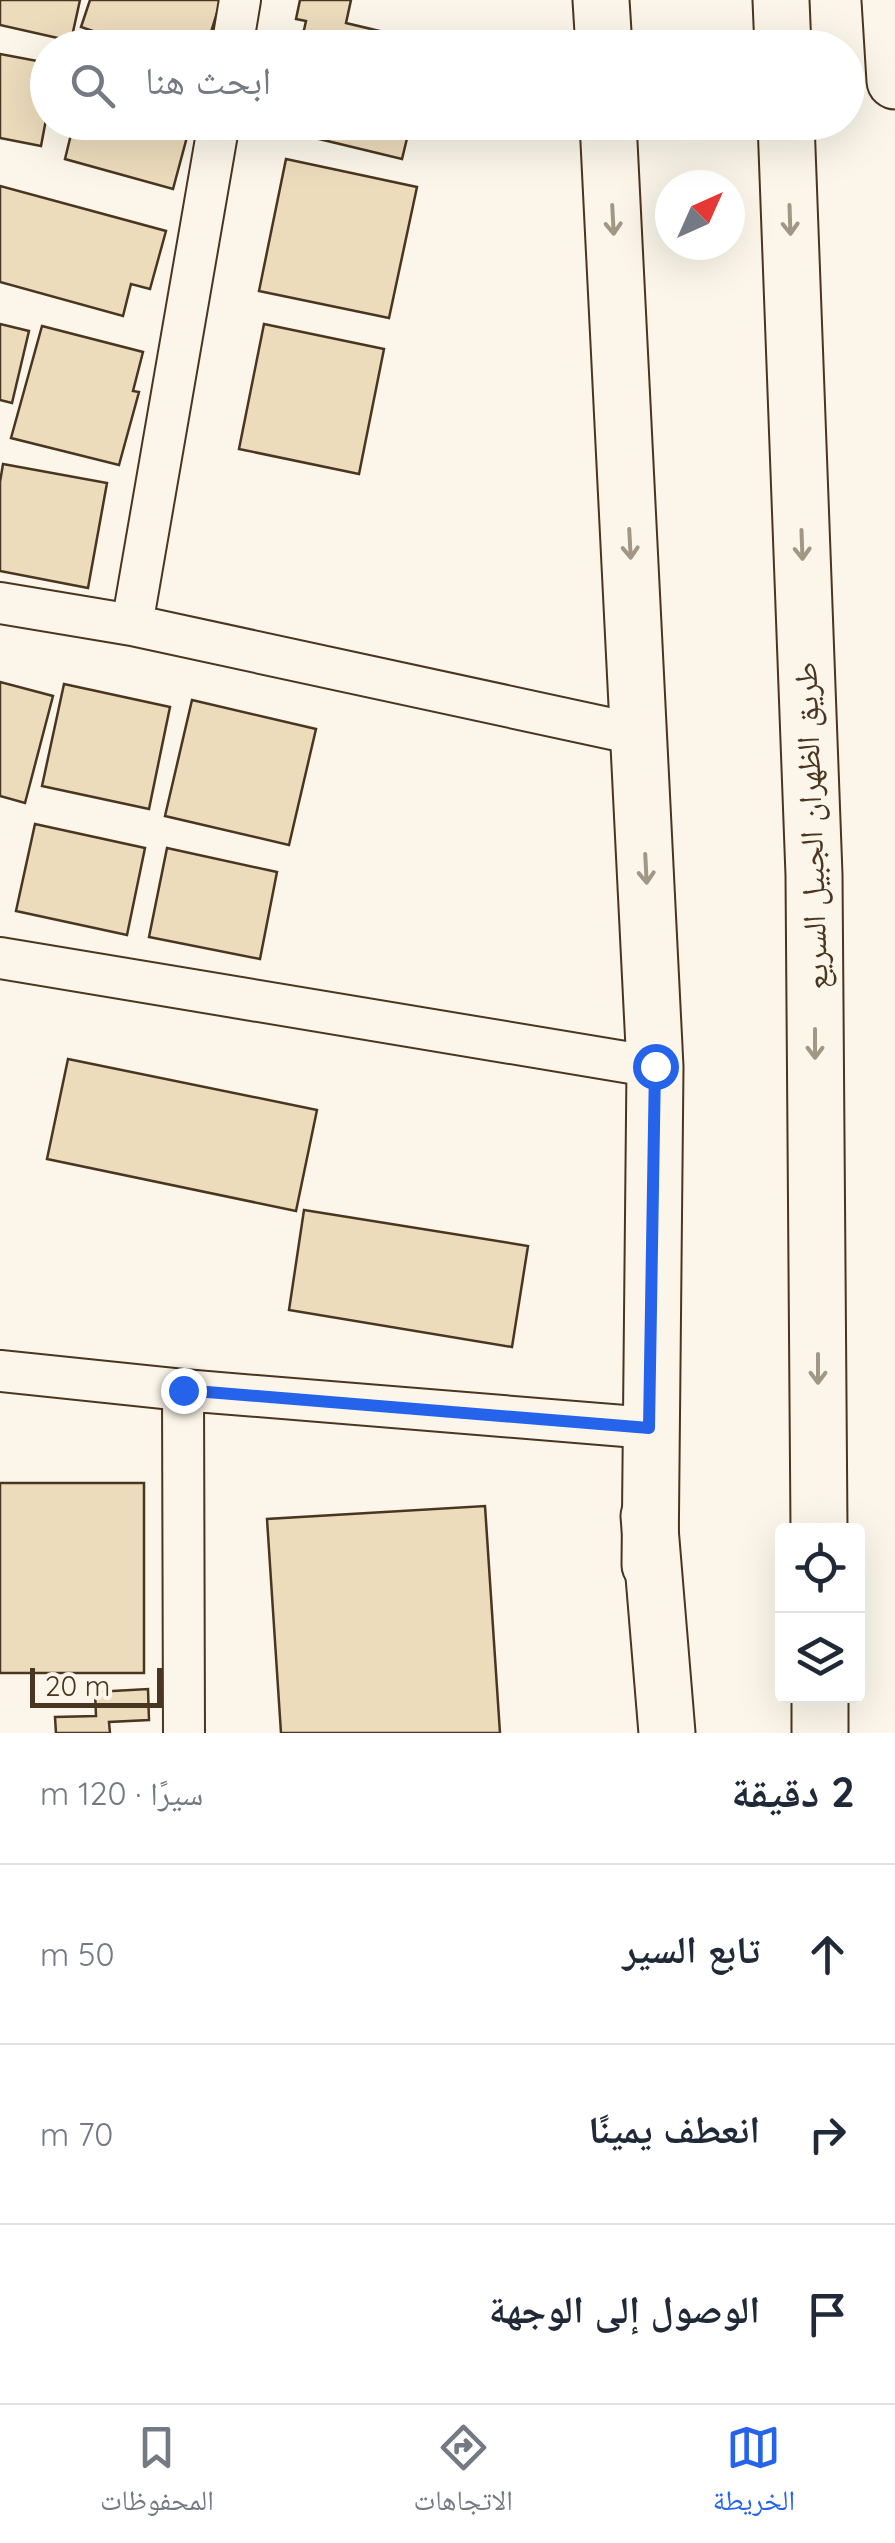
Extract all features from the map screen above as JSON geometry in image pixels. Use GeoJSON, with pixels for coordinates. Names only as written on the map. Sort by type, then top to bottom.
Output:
{"type":"FeatureCollection","features":[{"type":"Feature","properties":{"kind":"main road"},"geometry":{"type":"LineString","coordinates":[[601,0],[603,30]]}},
{"type":"Feature","properties":{"kind":"main road"},"geometry":{"type":"LineString","coordinates":[[781,0],[782,30]]}},
{"type":"Feature","properties":{"kind":"main road"},"geometry":{"type":"LineString","coordinates":[[890,0],[895,82]]}},
{"type":"Feature","properties":{"kind":"main road"},"geometry":{"type":"LineString","coordinates":[[609,140],[655,1066],[649,1428],[650,1733]]}},
{"type":"Feature","properties":{"kind":"main road","name":"طريق الظهران الجبيل السريع"},"geometry":{"type":"LineString","coordinates":[[787,140],[814,876],[819,1523]]}},
{"type":"Feature","properties":{"kind":"main road"},"geometry":{"type":"LineString","coordinates":[[650,1516],[667,1733]]}},
{"type":"Feature","properties":{"kind":"main road"},"geometry":{"type":"LineString","coordinates":[[820,1703],[820,1733]]}},
{"type":"Feature","properties":{"kind":"street"},"geometry":{"type":"LineString","coordinates":[[235,30],[240,0]]}},
{"type":"Feature","properties":{"kind":"street"},"geometry":{"type":"LineString","coordinates":[[132,625],[216,140]]}},
{"type":"Feature","properties":{"kind":"street"},"geometry":{"type":"LineString","coordinates":[[0,603],[132,625],[640,736]]}},
{"type":"Feature","properties":{"kind":"street"},"geometry":{"type":"LineString","coordinates":[[0,958],[655,1066]]}},
{"type":"Feature","properties":{"kind":"street"},"geometry":{"type":"LineString","coordinates":[[0,1371],[649,1428]]}},
{"type":"Feature","properties":{"kind":"street"},"geometry":{"type":"LineString","coordinates":[[183,1390],[184,1733]]}},
{"type":"Feature","properties":{"kind":"building"},"geometry":{"type":"Polygon","coordinates":[[[0,0],[80,0],[73,30],[30,32],[0,25],[0,0]]]}},
{"type":"Feature","properties":{"kind":"building"},"geometry":{"type":"Polygon","coordinates":[[[90,0],[221,0],[212,30],[81,27],[90,0]]]}},
{"type":"Feature","properties":{"kind":"building"},"geometry":{"type":"Polygon","coordinates":[[[300,0],[351,0],[346,23],[375,30],[304,30],[306,21],[296,19],[300,0]]]}},
{"type":"Feature","properties":{"kind":"building"},"geometry":{"type":"Polygon","coordinates":[[[0,54],[30,60],[30,140],[42,140],[41,146],[0,138],[0,54]]]}},
{"type":"Feature","properties":{"kind":"building"},"geometry":{"type":"Polygon","coordinates":[[[70,140],[186,140],[173,189],[65,159],[70,140]]]}},
{"type":"Feature","properties":{"kind":"building"},"geometry":{"type":"Polygon","coordinates":[[[323,140],[407,140],[402,159],[323,140]]]}},
{"type":"Feature","properties":{"kind":"building"},"geometry":{"type":"Polygon","coordinates":[[[286,159],[417,187],[389,318],[259,291],[286,159]]]}},
{"type":"Feature","properties":{"kind":"building"},"geometry":{"type":"Polygon","coordinates":[[[0,186],[166,231],[150,289],[131,284],[123,316],[0,282],[0,186]]]}},
{"type":"Feature","properties":{"kind":"building"},"geometry":{"type":"Polygon","coordinates":[[[0,324],[29,331],[12,403],[0,400],[0,324]]]}},
{"type":"Feature","properties":{"kind":"building"},"geometry":{"type":"Polygon","coordinates":[[[264,324],[384,349],[359,474],[239,449],[264,324]]]}},
{"type":"Feature","properties":{"kind":"building"},"geometry":{"type":"Polygon","coordinates":[[[42,326],[143,352],[133,391],[139,392],[119,465],[11,438],[42,326]]]}},
{"type":"Feature","properties":{"kind":"building"},"geometry":{"type":"Polygon","coordinates":[[[3,464],[107,483],[88,588],[0,571],[3,464]]]}},
{"type":"Feature","properties":{"kind":"building"},"geometry":{"type":"Polygon","coordinates":[[[0,682],[53,696],[25,803],[0,796],[0,682]]]}},
{"type":"Feature","properties":{"kind":"building"},"geometry":{"type":"Polygon","coordinates":[[[64,684],[170,707],[149,809],[42,786],[64,684]]]}},
{"type":"Feature","properties":{"kind":"building"},"geometry":{"type":"Polygon","coordinates":[[[192,700],[316,729],[289,845],[165,816],[192,700]]]}},
{"type":"Feature","properties":{"kind":"building"},"geometry":{"type":"Polygon","coordinates":[[[35,824],[145,848],[127,935],[16,911],[35,824]]]}},
{"type":"Feature","properties":{"kind":"building"},"geometry":{"type":"Polygon","coordinates":[[[167,848],[277,872],[260,959],[149,937],[167,848]]]}},
{"type":"Feature","properties":{"kind":"building"},"geometry":{"type":"Polygon","coordinates":[[[68,1059],[317,1110],[296,1211],[47,1159],[68,1059]]]}},
{"type":"Feature","properties":{"kind":"building"},"geometry":{"type":"Polygon","coordinates":[[[304,1210],[528,1246],[512,1347],[289,1310],[304,1210]]]}},
{"type":"Feature","properties":{"kind":"building"},"geometry":{"type":"Polygon","coordinates":[[[0,1483],[144,1483],[144,1673],[0,1673],[0,1483]]]}},
{"type":"Feature","properties":{"kind":"building"},"geometry":{"type":"Polygon","coordinates":[[[485,1506],[500,1733],[281,1733],[267,1519],[485,1506]]]}},
{"type":"Feature","properties":{"kind":"building"},"geometry":{"type":"Polygon","coordinates":[[[148,1689],[149,1720],[109,1722],[110,1733],[56,1733],[55,1717],[96,1716],[95,1692],[148,1689]]]}},
{"type":"Feature","properties":{"kind":"route"},"geometry":{"type":"LineString","coordinates":[[183,1390],[649,1428],[655,1066]]}}]}
